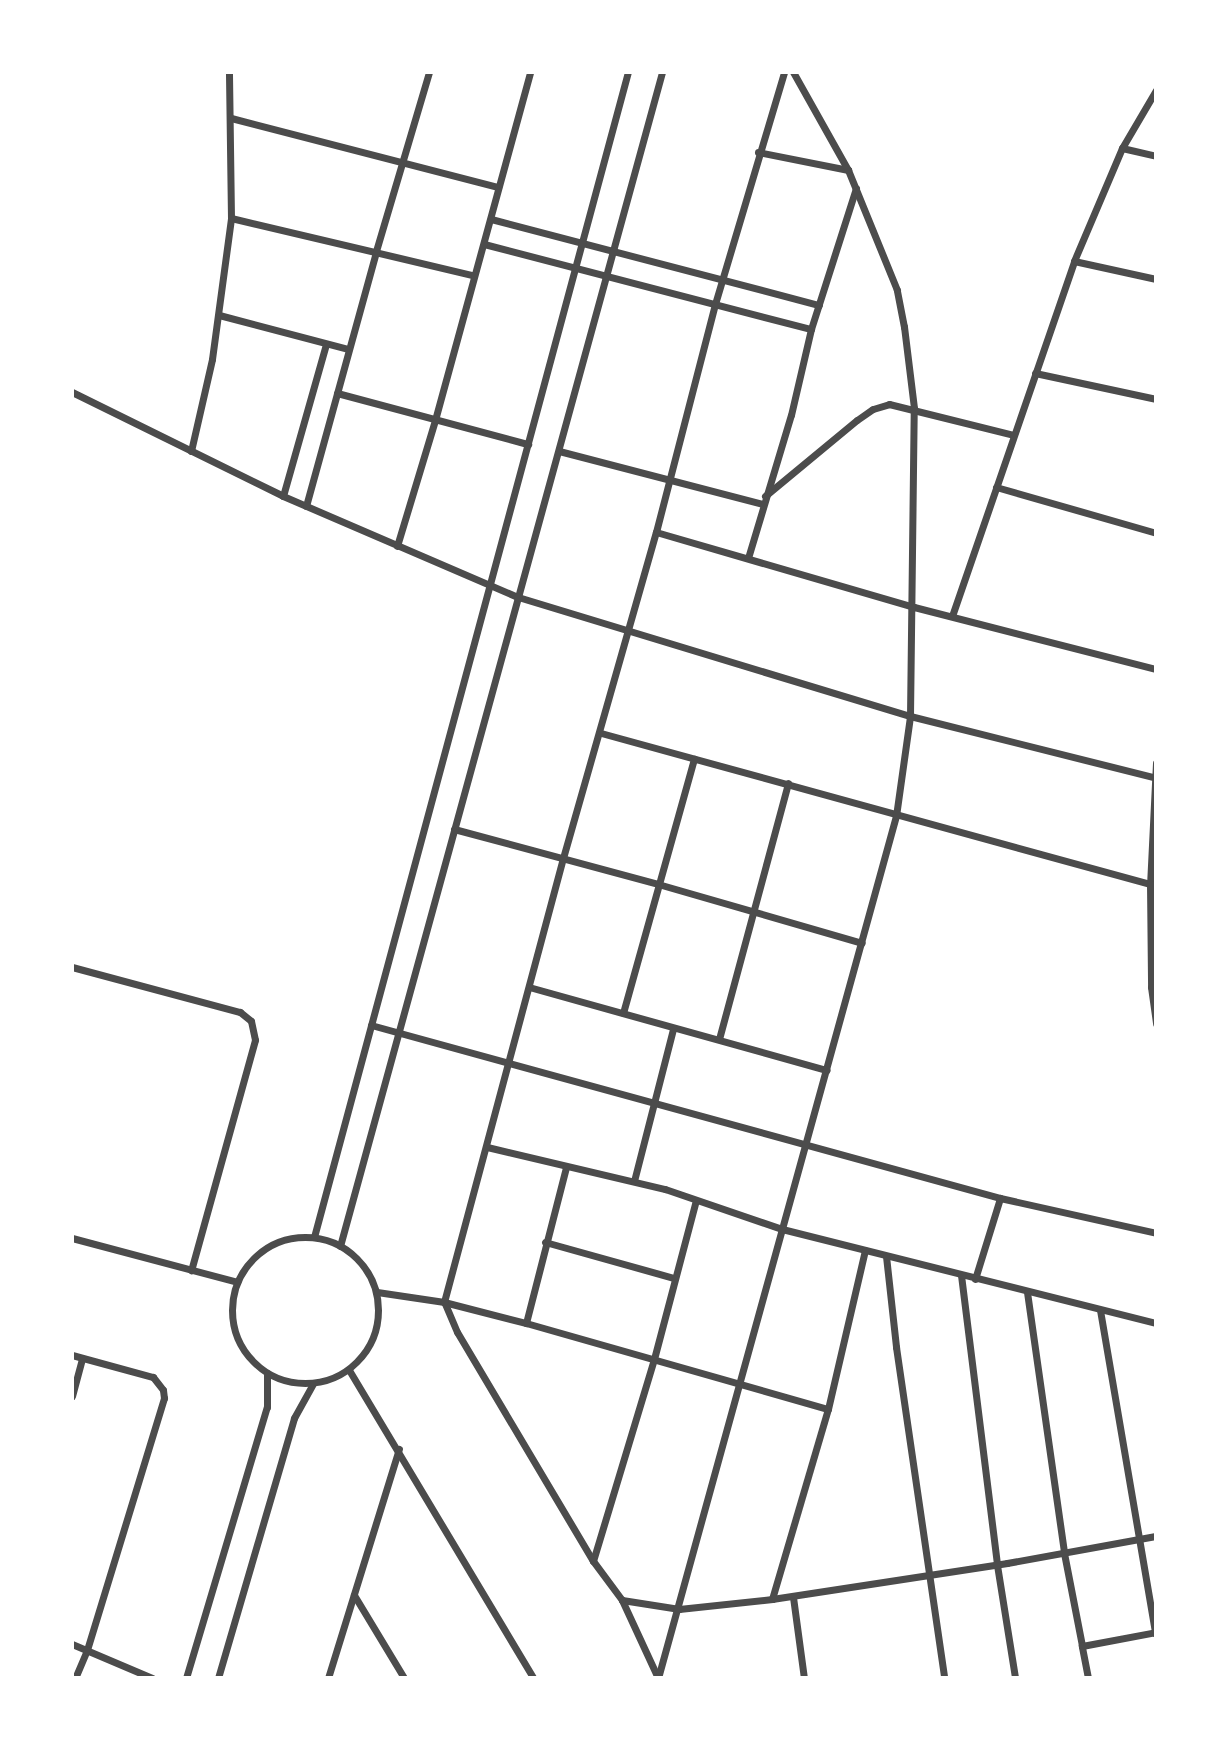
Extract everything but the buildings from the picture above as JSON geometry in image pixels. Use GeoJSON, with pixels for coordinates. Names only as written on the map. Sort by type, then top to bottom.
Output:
{"type":"FeatureCollection","features":[{"type":"Feature","properties":{"kind":"street"},"geometry":{"type":"LineString","coordinates":[[191,451],[219,315],[231,218],[229,72]]}},
{"type":"Feature","properties":{"kind":"street"},"geometry":{"type":"LineString","coordinates":[[306,506],[348,349],[429,72]]}},
{"type":"Feature","properties":{"kind":"street"},"geometry":{"type":"LineString","coordinates":[[397,546],[435,420],[530,72]]}},
{"type":"Feature","properties":{"kind":"street"},"geometry":{"type":"LineString","coordinates":[[314,1237],[628,72]]}},
{"type":"Feature","properties":{"kind":"street"},"geometry":{"type":"LineString","coordinates":[[340,1245],[662,72]]}},
{"type":"Feature","properties":{"kind":"street"},"geometry":{"type":"LineString","coordinates":[[658,1678],[622,1600],[593,1560],[457,1332],[444,1302],[563,858],[601,733],[656,532],[715,304],[758,152],[784,72]]}},
{"type":"Feature","properties":{"kind":"street"},"geometry":{"type":"LineString","coordinates":[[658,1678],[896,816],[910,716],[914,607],[914,408],[897,290],[848,170],[793,72]]}},
{"type":"Feature","properties":{"kind":"street"},"geometry":{"type":"LineString","coordinates":[[952,615],[1074,261],[1122,148],[1156,90]]}},
{"type":"Feature","properties":{"kind":"street"},"geometry":{"type":"LineString","coordinates":[[231,118],[498,187]]}},
{"type":"Feature","properties":{"kind":"street"},"geometry":{"type":"LineString","coordinates":[[1122,148],[1156,156]]}},
{"type":"Feature","properties":{"kind":"street"},"geometry":{"type":"LineString","coordinates":[[758,152],[848,170]]}},
{"type":"Feature","properties":{"kind":"street"},"geometry":{"type":"LineString","coordinates":[[748,558],[791,415],[811,330],[856,188]]}},
{"type":"Feature","properties":{"kind":"street"},"geometry":{"type":"LineString","coordinates":[[231,218],[473,275]]}},
{"type":"Feature","properties":{"kind":"street"},"geometry":{"type":"LineString","coordinates":[[491,219],[819,305]]}},
{"type":"Feature","properties":{"kind":"street"},"geometry":{"type":"LineString","coordinates":[[484,244],[811,330]]}},
{"type":"Feature","properties":{"kind":"street"},"geometry":{"type":"LineString","coordinates":[[1074,261],[1156,279]]}},
{"type":"Feature","properties":{"kind":"street"},"geometry":{"type":"LineString","coordinates":[[219,315],[348,349]]}},
{"type":"Feature","properties":{"kind":"street"},"geometry":{"type":"LineString","coordinates":[[283,496],[326,344]]}},
{"type":"Feature","properties":{"kind":"street"},"geometry":{"type":"LineString","coordinates":[[1035,373],[1156,399]]}},
{"type":"Feature","properties":{"kind":"street"},"geometry":{"type":"LineString","coordinates":[[72,392],[283,496],[518,597],[910,716],[1155,778]]}},
{"type":"Feature","properties":{"kind":"street"},"geometry":{"type":"LineString","coordinates":[[337,393],[528,444]]}},
{"type":"Feature","properties":{"kind":"street"},"geometry":{"type":"LineString","coordinates":[[764,500],[873,409],[889,404],[914,408],[1013,435]]}},
{"type":"Feature","properties":{"kind":"street"},"geometry":{"type":"LineString","coordinates":[[559,451],[670,480],[764,500]]}},
{"type":"Feature","properties":{"kind":"street"},"geometry":{"type":"LineString","coordinates":[[996,487],[1156,533]]}},
{"type":"Feature","properties":{"kind":"street"},"geometry":{"type":"LineString","coordinates":[[656,532],[914,607],[1156,669]]}},
{"type":"Feature","properties":{"kind":"street"},"geometry":{"type":"LineString","coordinates":[[601,733],[788,783],[896,816],[1153,884]]}},
{"type":"Feature","properties":{"kind":"street"},"geometry":{"type":"LineString","coordinates":[[623,1013],[694,759]]}},
{"type":"Feature","properties":{"kind":"street"},"geometry":{"type":"LineString","coordinates":[[1156,763],[1153,884],[1156,1024]]}},
{"type":"Feature","properties":{"kind":"street"},"geometry":{"type":"LineString","coordinates":[[719,1040],[788,783]]}},
{"type":"Feature","properties":{"kind":"street"},"geometry":{"type":"LineString","coordinates":[[453,829],[862,943]]}},
{"type":"Feature","properties":{"kind":"street"},"geometry":{"type":"LineString","coordinates":[[72,967],[240,1012],[251,1021],[256,1040],[191,1269]]}},
{"type":"Feature","properties":{"kind":"street"},"geometry":{"type":"LineString","coordinates":[[529,988],[827,1070]]}},
{"type":"Feature","properties":{"kind":"street"},"geometry":{"type":"LineString","coordinates":[[371,1025],[1000,1198],[1156,1233]]}},
{"type":"Feature","properties":{"kind":"street"},"geometry":{"type":"LineString","coordinates":[[634,1181],[673,1029]]}},
{"type":"Feature","properties":{"kind":"street"},"geometry":{"type":"LineString","coordinates":[[487,1147],[634,1181],[782,1229],[1156,1323]]}},
{"type":"Feature","properties":{"kind":"street"},"geometry":{"type":"LineString","coordinates":[[526,1323],[566,1167]]}},
{"type":"Feature","properties":{"kind":"street"},"geometry":{"type":"LineString","coordinates":[[975,1279],[1000,1198]]}},
{"type":"Feature","properties":{"kind":"street"},"geometry":{"type":"LineString","coordinates":[[593,1560],[654,1359],[696,1200]]}},
{"type":"Feature","properties":{"kind":"street"},"geometry":{"type":"LineString","coordinates":[[295,1237],[314,1237],[340,1245],[357,1257],[369,1273],[377,1292],[379,1314],[375,1335],[365,1354],[349,1370],[332,1379],[313,1384],[289,1382],[267,1373],[246,1353],[236,1333],[232,1311],[237,1282],[247,1265],[260,1252],[295,1237]]}},
{"type":"Feature","properties":{"kind":"street"},"geometry":{"type":"LineString","coordinates":[[72,1238],[237,1282]]}},
{"type":"Feature","properties":{"kind":"street"},"geometry":{"type":"LineString","coordinates":[[545,1242],[674,1278]]}},
{"type":"Feature","properties":{"kind":"street"},"geometry":{"type":"LineString","coordinates":[[772,1600],[828,1409],[865,1250]]}},
{"type":"Feature","properties":{"kind":"street"},"geometry":{"type":"LineString","coordinates":[[886,1256],[896,1346],[944,1678]]}},
{"type":"Feature","properties":{"kind":"street"},"geometry":{"type":"LineString","coordinates":[[961,1275],[997,1565],[1015,1678]]}},
{"type":"Feature","properties":{"kind":"street"},"geometry":{"type":"LineString","coordinates":[[377,1292],[444,1302],[526,1323],[828,1409]]}},
{"type":"Feature","properties":{"kind":"street"},"geometry":{"type":"LineString","coordinates":[[1027,1292],[1064,1553],[1088,1678]]}},
{"type":"Feature","properties":{"kind":"street"},"geometry":{"type":"LineString","coordinates":[[1082,1646],[1156,1632],[1137,1540],[1100,1310]]}},
{"type":"Feature","properties":{"kind":"street"},"geometry":{"type":"LineString","coordinates":[[72,1355],[153,1377],[163,1390],[164,1398],[87,1650],[75,1678]]}},
{"type":"Feature","properties":{"kind":"street"},"geometry":{"type":"LineString","coordinates":[[72,1395],[82,1358]]}},
{"type":"Feature","properties":{"kind":"street"},"geometry":{"type":"LineString","coordinates":[[349,1370],[399,1449],[533,1678]]}},
{"type":"Feature","properties":{"kind":"street"},"geometry":{"type":"LineString","coordinates":[[186,1678],[267,1407],[267,1373]]}},
{"type":"Feature","properties":{"kind":"street"},"geometry":{"type":"LineString","coordinates":[[218,1678],[294,1418],[313,1384]]}},
{"type":"Feature","properties":{"kind":"street"},"geometry":{"type":"LineString","coordinates":[[328,1678],[399,1449]]}},
{"type":"Feature","properties":{"kind":"street"},"geometry":{"type":"LineString","coordinates":[[622,1600],[678,1609],[772,1600],[997,1565],[1156,1536]]}},
{"type":"Feature","properties":{"kind":"street"},"geometry":{"type":"LineString","coordinates":[[354,1595],[404,1678]]}},
{"type":"Feature","properties":{"kind":"street"},"geometry":{"type":"LineString","coordinates":[[793,1597],[804,1678]]}},
{"type":"Feature","properties":{"kind":"street"},"geometry":{"type":"LineString","coordinates":[[72,1644],[152,1678]]}}]}
